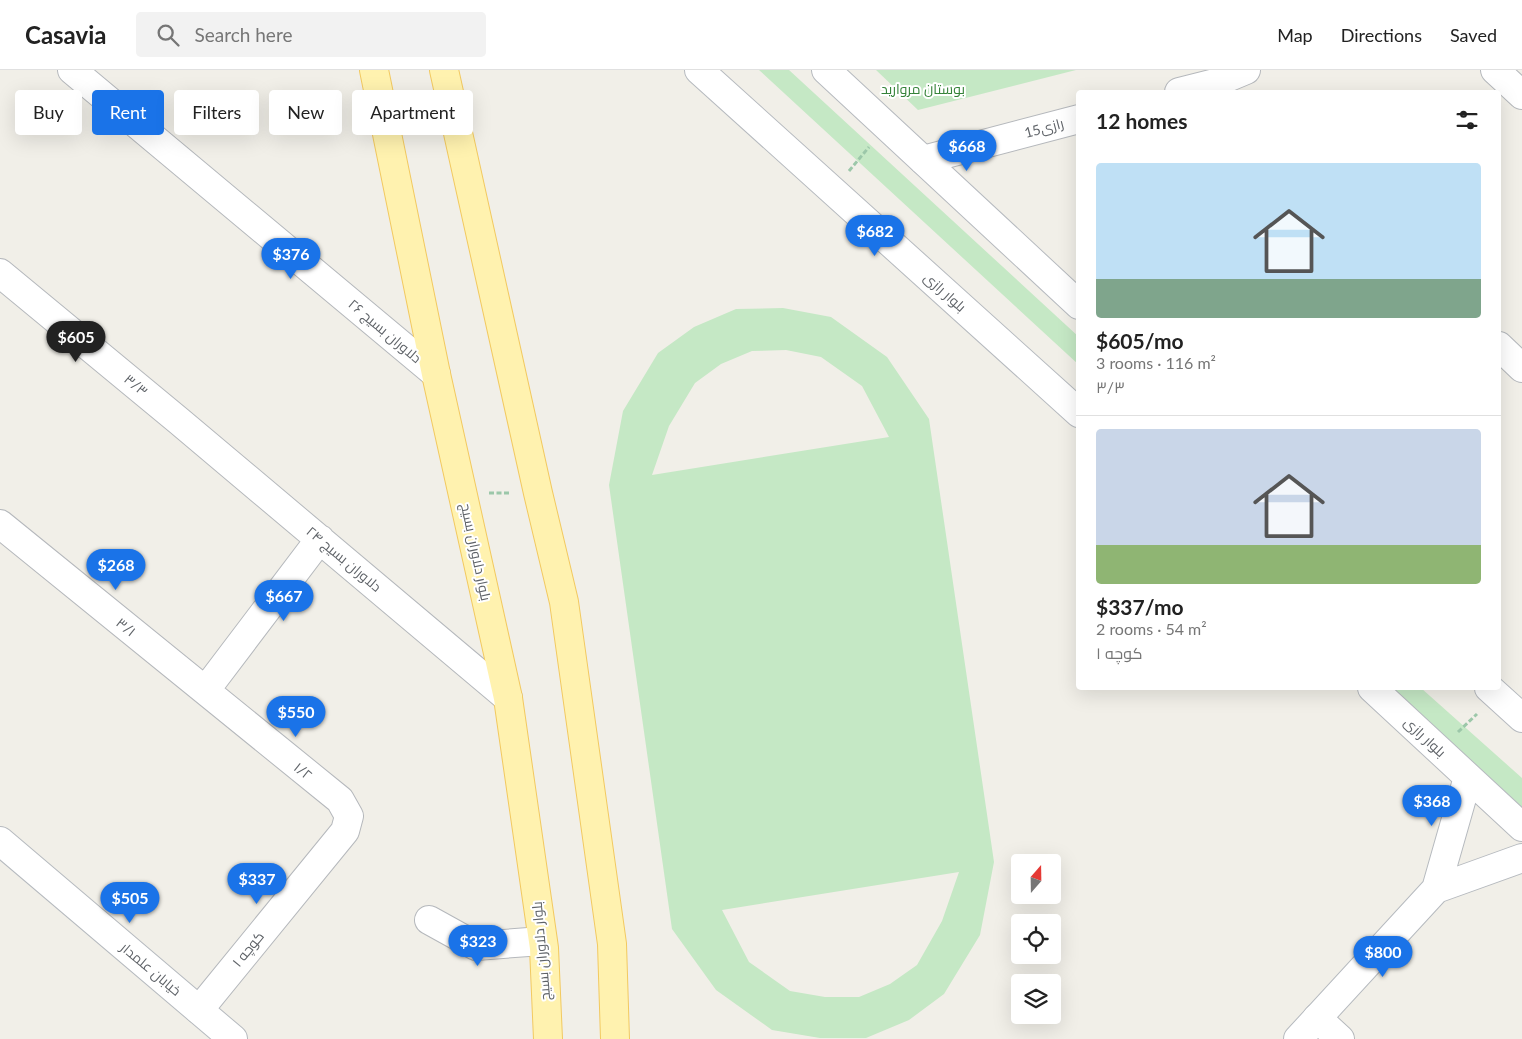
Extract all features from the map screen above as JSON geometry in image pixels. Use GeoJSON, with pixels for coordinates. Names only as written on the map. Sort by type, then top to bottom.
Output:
{"type":"FeatureCollection","features":[{"type":"Feature","properties":{"kind":"main road","name":"بلوار دلاوران بسیج"},"geometry":{"type":"LineString","coordinates":[[374,70],[436,374],[508,698],[542,941],[548,1039]]}},
{"type":"Feature","properties":{"kind":"main road"},"geometry":{"type":"LineString","coordinates":[[444,70],[564,602],[612,944],[615,1039]]}},
{"type":"Feature","properties":{"kind":"street","name":"دلاوران بسیج ۲۶"},"geometry":{"type":"LineString","coordinates":[[72,70],[436,374]]}},
{"type":"Feature","properties":{"kind":"street","name":"بلوار رازی"},"geometry":{"type":"LineString","coordinates":[[699,70],[1076,410]]}},
{"type":"Feature","properties":{"kind":"street"},"geometry":{"type":"LineString","coordinates":[[826,70],[1076,302]]}},
{"type":"Feature","properties":{"kind":"street"},"geometry":{"type":"LineString","coordinates":[[1200,90],[1220,88],[1246,70]]}},
{"type":"Feature","properties":{"kind":"street"},"geometry":{"type":"LineString","coordinates":[[1495,70],[1522,95]]}},
{"type":"Feature","properties":{"kind":"street","name":"15رازی"},"geometry":{"type":"LineString","coordinates":[[923,160],[1076,120]]}},
{"type":"Feature","properties":{"kind":"street","name":"۳/۳"},"geometry":{"type":"LineString","coordinates":[[0,273],[180,421]]}},
{"type":"Feature","properties":{"kind":"street"},"geometry":{"type":"LineString","coordinates":[[1501,348],[1522,368]]}},
{"type":"Feature","properties":{"kind":"street","name":"دلاوران بسیج ۲۴"},"geometry":{"type":"LineString","coordinates":[[180,421],[508,698]]}},
{"type":"Feature","properties":{"kind":"street","name":"۳/۱"},"geometry":{"type":"LineString","coordinates":[[0,524],[210,685]]}},
{"type":"Feature","properties":{"kind":"street"},"geometry":{"type":"LineString","coordinates":[[210,685],[320,539]]}},
{"type":"Feature","properties":{"kind":"street","name":"۱/۲"},"geometry":{"type":"LineString","coordinates":[[210,685],[340,800],[349,816]]}},
{"type":"Feature","properties":{"kind":"street","name":"بلوار رازی"},"geometry":{"type":"LineString","coordinates":[[1374,690],[1522,827]]}},
{"type":"Feature","properties":{"kind":"street"},"geometry":{"type":"LineString","coordinates":[[1493,691],[1522,718]]}},
{"type":"Feature","properties":{"kind":"street"},"geometry":{"type":"LineString","coordinates":[[1298,1039],[1436,889],[1468,777]]}},
{"type":"Feature","properties":{"kind":"street","name":"کوچه ۱"},"geometry":{"type":"LineString","coordinates":[[198,1010],[345,831],[349,816]]}},
{"type":"Feature","properties":{"kind":"street","name":"خیابان علمدار"},"geometry":{"type":"LineString","coordinates":[[0,841],[233,1039]]}},
{"type":"Feature","properties":{"kind":"street"},"geometry":{"type":"LineString","coordinates":[[1436,889],[1522,858]]}},
{"type":"Feature","properties":{"kind":"street"},"geometry":{"type":"LineString","coordinates":[[429,920],[476,946],[542,941]]}},
{"type":"Feature","properties":{"kind":"street"},"geometry":{"type":"LineString","coordinates":[[1317,1018],[1340,1039]]}},
{"type":"Feature","properties":{"kind":"path"},"geometry":{"type":"LineString","coordinates":[[832,190],[888,127]]}},
{"type":"Feature","properties":{"kind":"path"},"geometry":{"type":"LineString","coordinates":[[463,493],[538,493]]}},
{"type":"Feature","properties":{"kind":"path"},"geometry":{"type":"LineString","coordinates":[[1439,749],[1493,691]]}},
{"type":"Feature","properties":{"kind":"green space"},"geometry":{"type":"Polygon","coordinates":[[[759,70],[789,70],[1076,334],[1076,362],[759,70]]]}},
{"type":"Feature","properties":{"kind":"green space","name":"بوستان مروارید"},"geometry":{"type":"Polygon","coordinates":[[[876,70],[1076,70],[918,110],[876,70]]]}},
{"type":"Feature","properties":{"kind":"green space"},"geometry":{"type":"Polygon","coordinates":[[[783,308],[831,317],[887,357],[929,419],[994,862],[980,935],[944,994],[909,1020],[866,1038],[820,1038],[772,1030],[716,990],[672,929],[609,485],[623,411],[658,353],[694,327],[736,309],[783,308]],[[786,350],[752,351],[721,364],[695,383],[669,426],[652,475],[889,437],[862,386],[821,357],[786,350]],[[959,872],[722,910],[749,962],[790,991],[825,997],[859,997],[890,984],[917,965],[942,921],[959,872]]]}},
{"type":"Feature","properties":{"kind":"green space"},"geometry":{"type":"Polygon","coordinates":[[[1394,690],[1423,690],[1522,778],[1522,807],[1394,690]]]}}]}
